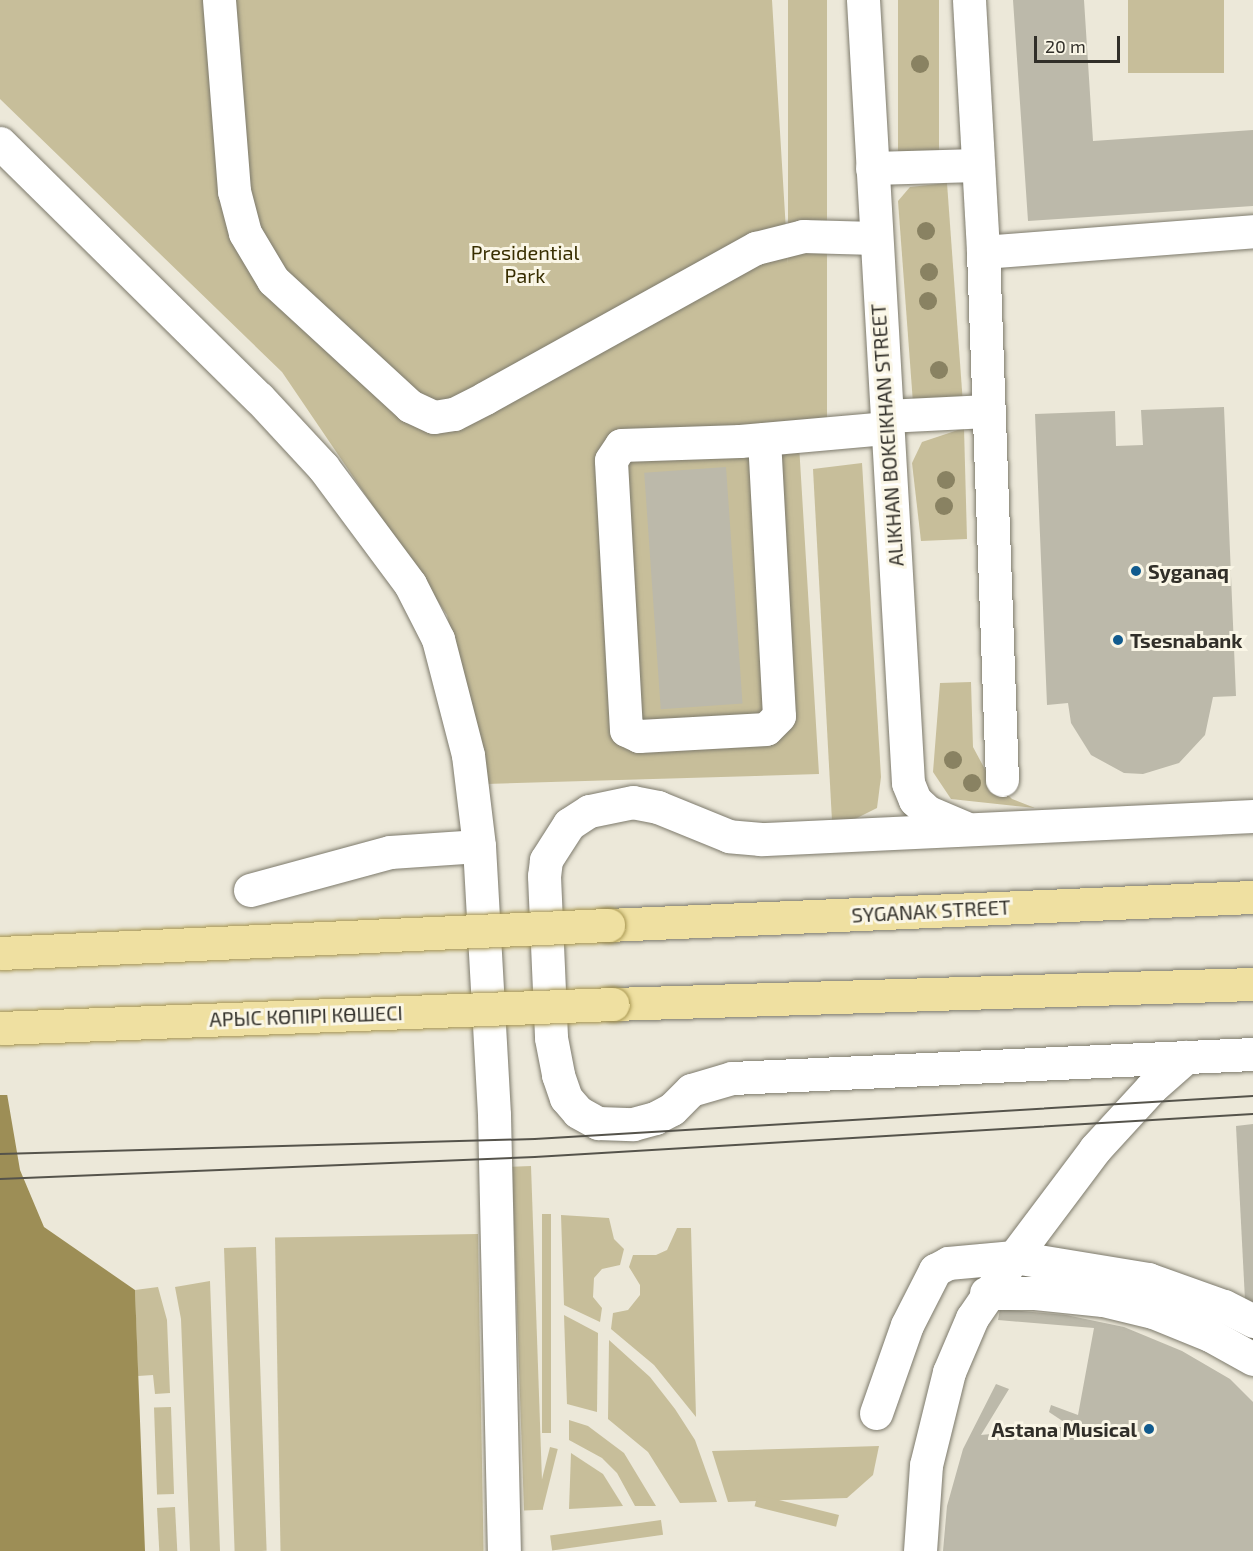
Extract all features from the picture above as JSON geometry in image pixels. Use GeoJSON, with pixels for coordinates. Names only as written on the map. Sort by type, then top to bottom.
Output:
{"type":"FeatureCollection","features":[{"type":"Feature","properties":{"kind":"main road","name":"SYGANAK STREET"},"geometry":{"type":"LineString","coordinates":[[0,953],[1253,897]]}},
{"type":"Feature","properties":{"kind":"main road","name":"АРЫС КӨПІРІ КӨШЕСІ"},"geometry":{"type":"LineString","coordinates":[[0,1028],[613,1004],[1253,984]]}},
{"type":"Feature","properties":{"kind":"street"},"geometry":{"type":"LineString","coordinates":[[219,0],[234,191],[254,250],[273,280],[410,406],[434,417],[454,414],[485,398],[756,248],[803,236],[875,238]]}},
{"type":"Feature","properties":{"kind":"street","name":"ALIKHAN BOKEIKHAN STREET"},"geometry":{"type":"LineString","coordinates":[[863,0],[908,783],[915,800],[928,812],[975,830]]}},
{"type":"Feature","properties":{"kind":"street"},"geometry":{"type":"LineString","coordinates":[[969,0],[983,252],[986,411],[1002,780]]}},
{"type":"Feature","properties":{"kind":"street"},"geometry":{"type":"LineString","coordinates":[[0,143],[275,416],[323,467],[410,584],[438,639],[453,689],[468,755],[479,846],[494,1115],[504,1551]]}},
{"type":"Feature","properties":{"kind":"street"},"geometry":{"type":"LineString","coordinates":[[872,168],[978,165]]}},
{"type":"Feature","properties":{"kind":"street"},"geometry":{"type":"LineString","coordinates":[[983,252],[1253,231]]}},
{"type":"Feature","properties":{"kind":"street"},"geometry":{"type":"LineString","coordinates":[[764,439],[779,716],[766,729],[639,736],[627,730],[612,460],[621,445],[764,439],[986,411]]}},
{"type":"Feature","properties":{"kind":"street"},"geometry":{"type":"LineString","coordinates":[[1253,816],[761,839],[729,836],[658,807],[633,802],[589,811],[569,824],[556,841],[546,860],[544,876],[551,1038],[566,1098],[578,1112],[598,1123],[618,1125],[655,1118],[672,1109],[691,1090],[732,1078],[1253,1054]]}},
{"type":"Feature","properties":{"kind":"street"},"geometry":{"type":"LineString","coordinates":[[250,890],[390,852],[479,846]]}},
{"type":"Feature","properties":{"kind":"street"},"geometry":{"type":"LineString","coordinates":[[921,1551],[923,1493],[935,1425],[949,1372],[986,1293],[1095,1149],[1151,1088],[1186,1057]]}},
{"type":"Feature","properties":{"kind":"street"},"geometry":{"type":"LineString","coordinates":[[876,1413],[907,1324],[935,1270],[948,1263],[1014,1257],[1148,1279],[1224,1306],[1253,1321]]}},
{"type":"Feature","properties":{"kind":"street"},"geometry":{"type":"LineString","coordinates":[[986,1293],[1058,1295],[1153,1312],[1210,1335],[1253,1359]]}},
{"type":"Feature","properties":{"kind":"green space","name":"Presidential Park"},"geometry":{"type":"Polygon","coordinates":[[[0,0],[772,0],[819,774],[486,784],[447,615],[282,372],[0,99],[0,0]]]}},
{"type":"Feature","properties":{"kind":"green space"},"geometry":{"type":"Polygon","coordinates":[[[788,0],[827,0],[827,436],[788,436],[788,0]]]}},
{"type":"Feature","properties":{"kind":"green space"},"geometry":{"type":"Polygon","coordinates":[[[898,0],[939,0],[939,164],[898,164],[898,0]]]}},
{"type":"Feature","properties":{"kind":"green space"},"geometry":{"type":"Polygon","coordinates":[[[1128,0],[1224,0],[1224,73],[1128,73],[1128,0]]]}},
{"type":"Feature","properties":{"kind":"green space"},"geometry":{"type":"Polygon","coordinates":[[[947,183],[963,404],[913,403],[898,201],[910,187],[947,183]]]}},
{"type":"Feature","properties":{"kind":"green space"},"geometry":{"type":"Polygon","coordinates":[[[964,428],[967,539],[921,541],[912,463],[922,442],[964,428]]]}},
{"type":"Feature","properties":{"kind":"green space"},"geometry":{"type":"Polygon","coordinates":[[[862,463],[881,777],[877,808],[855,819],[832,821],[813,469],[862,463]]]}},
{"type":"Feature","properties":{"kind":"green space"},"geometry":{"type":"Polygon","coordinates":[[[971,682],[973,747],[988,775],[1012,799],[1035,808],[951,799],[933,772],[940,683],[971,682]]]}},
{"type":"Feature","properties":{"kind":"green space"},"geometry":{"type":"Polygon","coordinates":[[[531,1166],[543,1510],[524,1510],[512,1167],[531,1166]]]}},
{"type":"Feature","properties":{"kind":"green space"},"geometry":{"type":"Polygon","coordinates":[[[542,1214],[551,1214],[551,1433],[542,1433],[542,1214]]]}},
{"type":"Feature","properties":{"kind":"green space"},"geometry":{"type":"Polygon","coordinates":[[[561,1215],[609,1218],[614,1239],[624,1249],[620,1265],[602,1269],[594,1278],[593,1297],[602,1308],[600,1322],[564,1305],[561,1215]]]}},
{"type":"Feature","properties":{"kind":"green space"},"geometry":{"type":"Polygon","coordinates":[[[677,1228],[691,1228],[696,1417],[654,1365],[611,1329],[613,1313],[628,1310],[640,1295],[640,1285],[629,1267],[633,1255],[656,1255],[667,1250],[677,1228]]]}},
{"type":"Feature","properties":{"kind":"green space"},"geometry":{"type":"Polygon","coordinates":[[[478,1234],[484,1551],[281,1551],[275,1238],[478,1234]]]}},
{"type":"Feature","properties":{"kind":"green space"},"geometry":{"type":"Polygon","coordinates":[[[256,1247],[267,1551],[235,1551],[224,1248],[256,1247]]]}},
{"type":"Feature","properties":{"kind":"green space"},"geometry":{"type":"Polygon","coordinates":[[[210,1281],[220,1551],[190,1551],[181,1319],[175,1287],[210,1281]]]}},
{"type":"Feature","properties":{"kind":"green space"},"geometry":{"type":"Polygon","coordinates":[[[158,1287],[167,1320],[170,1393],[155,1394],[153,1375],[138,1376],[135,1290],[158,1287]]]}},
{"type":"Feature","properties":{"kind":"green space"},"geometry":{"type":"Polygon","coordinates":[[[564,1315],[598,1333],[597,1412],[567,1404],[564,1315]]]}},
{"type":"Feature","properties":{"kind":"green space"},"geometry":{"type":"Polygon","coordinates":[[[609,1340],[650,1377],[675,1409],[695,1440],[717,1502],[680,1503],[648,1452],[608,1419],[609,1340]]]}},
{"type":"Feature","properties":{"kind":"green space"},"geometry":{"type":"Polygon","coordinates":[[[171,1407],[174,1494],[157,1495],[154,1408],[171,1407]]]}},
{"type":"Feature","properties":{"kind":"green space"},"geometry":{"type":"Polygon","coordinates":[[[569,1420],[588,1426],[624,1453],[656,1506],[635,1506],[617,1473],[602,1458],[569,1440],[569,1420]]]}},
{"type":"Feature","properties":{"kind":"green space"},"geometry":{"type":"Polygon","coordinates":[[[879,1446],[873,1475],[847,1498],[728,1502],[712,1451],[879,1446]]]}},
{"type":"Feature","properties":{"kind":"green space"},"geometry":{"type":"Polygon","coordinates":[[[550,1447],[558,1449],[543,1509],[535,1507],[550,1447]]]}},
{"type":"Feature","properties":{"kind":"green space"},"geometry":{"type":"Polygon","coordinates":[[[571,1453],[603,1474],[623,1506],[569,1509],[571,1453]]]}},
{"type":"Feature","properties":{"kind":"green space"},"geometry":{"type":"Polygon","coordinates":[[[757,1495],[839,1515],[836,1527],[755,1506],[757,1495]]]}},
{"type":"Feature","properties":{"kind":"green space"},"geometry":{"type":"Polygon","coordinates":[[[175,1507],[177,1551],[159,1551],[157,1508],[175,1507]]]}},
{"type":"Feature","properties":{"kind":"green space"},"geometry":{"type":"Polygon","coordinates":[[[661,1520],[663,1535],[552,1550],[550,1536],[661,1520]]]}},
{"type":"Feature","properties":{"kind":"shaded area"},"geometry":{"type":"Polygon","coordinates":[[[0,946],[5,1082],[20,1170],[44,1227],[135,1290],[145,1551],[0,1551],[0,946]]]}},
{"type":"Feature","properties":{"kind":"pier"},"geometry":{"type":"Polygon","coordinates":[[[0,943],[3,946],[11,1095],[0,1095],[0,943]]]}},
{"type":"Feature","properties":{"kind":"building"},"geometry":{"type":"Polygon","coordinates":[[[1013,0],[1084,0],[1093,141],[1253,130],[1253,206],[1028,221],[1013,0]]]}},
{"type":"Feature","properties":{"kind":"building","name":"Syganaq"},"geometry":{"type":"Polygon","coordinates":[[[1224,407],[1236,696],[1213,697],[1205,735],[1179,763],[1143,774],[1124,773],[1091,755],[1071,723],[1068,703],[1047,705],[1035,414],[1115,411],[1116,446],[1143,445],[1141,410],[1224,407]]]}},
{"type":"Feature","properties":{"kind":"building"},"geometry":{"type":"Polygon","coordinates":[[[726,467],[743,703],[661,709],[644,473],[726,467]]]}},
{"type":"Feature","properties":{"kind":"building"},"geometry":{"type":"Polygon","coordinates":[[[1253,1124],[1253,1306],[1245,1300],[1236,1126],[1253,1124]]]}},
{"type":"Feature","properties":{"kind":"building","name":"Astana Musical"},"geometry":{"type":"Polygon","coordinates":[[[1000,1309],[1066,1315],[1124,1327],[1182,1351],[1230,1379],[1253,1402],[1253,1551],[943,1551],[947,1506],[963,1449],[996,1384],[1009,1389],[981,1435],[1070,1426],[1049,1412],[1051,1405],[1078,1415],[1094,1328],[998,1320],[1000,1309]]]}},
{"type":"Feature","properties":{"kind":"tram line"},"geometry":{"type":"LineString","coordinates":[[0,1154],[535,1139],[1253,1096]]}},
{"type":"Feature","properties":{"kind":"tram line"},"geometry":{"type":"LineString","coordinates":[[0,1179],[535,1157],[1253,1114]]}},
{"type":"Feature","properties":{"kind":"place","name":"Syganaq"},"geometry":{"type":"Point","coordinates":[1136,571]}},
{"type":"Feature","properties":{"kind":"place","name":"Tsesnabank"},"geometry":{"type":"Point","coordinates":[1118,640]}},
{"type":"Feature","properties":{"kind":"place","name":"Astana Musical"},"geometry":{"type":"Point","coordinates":[1149,1429]}}]}
